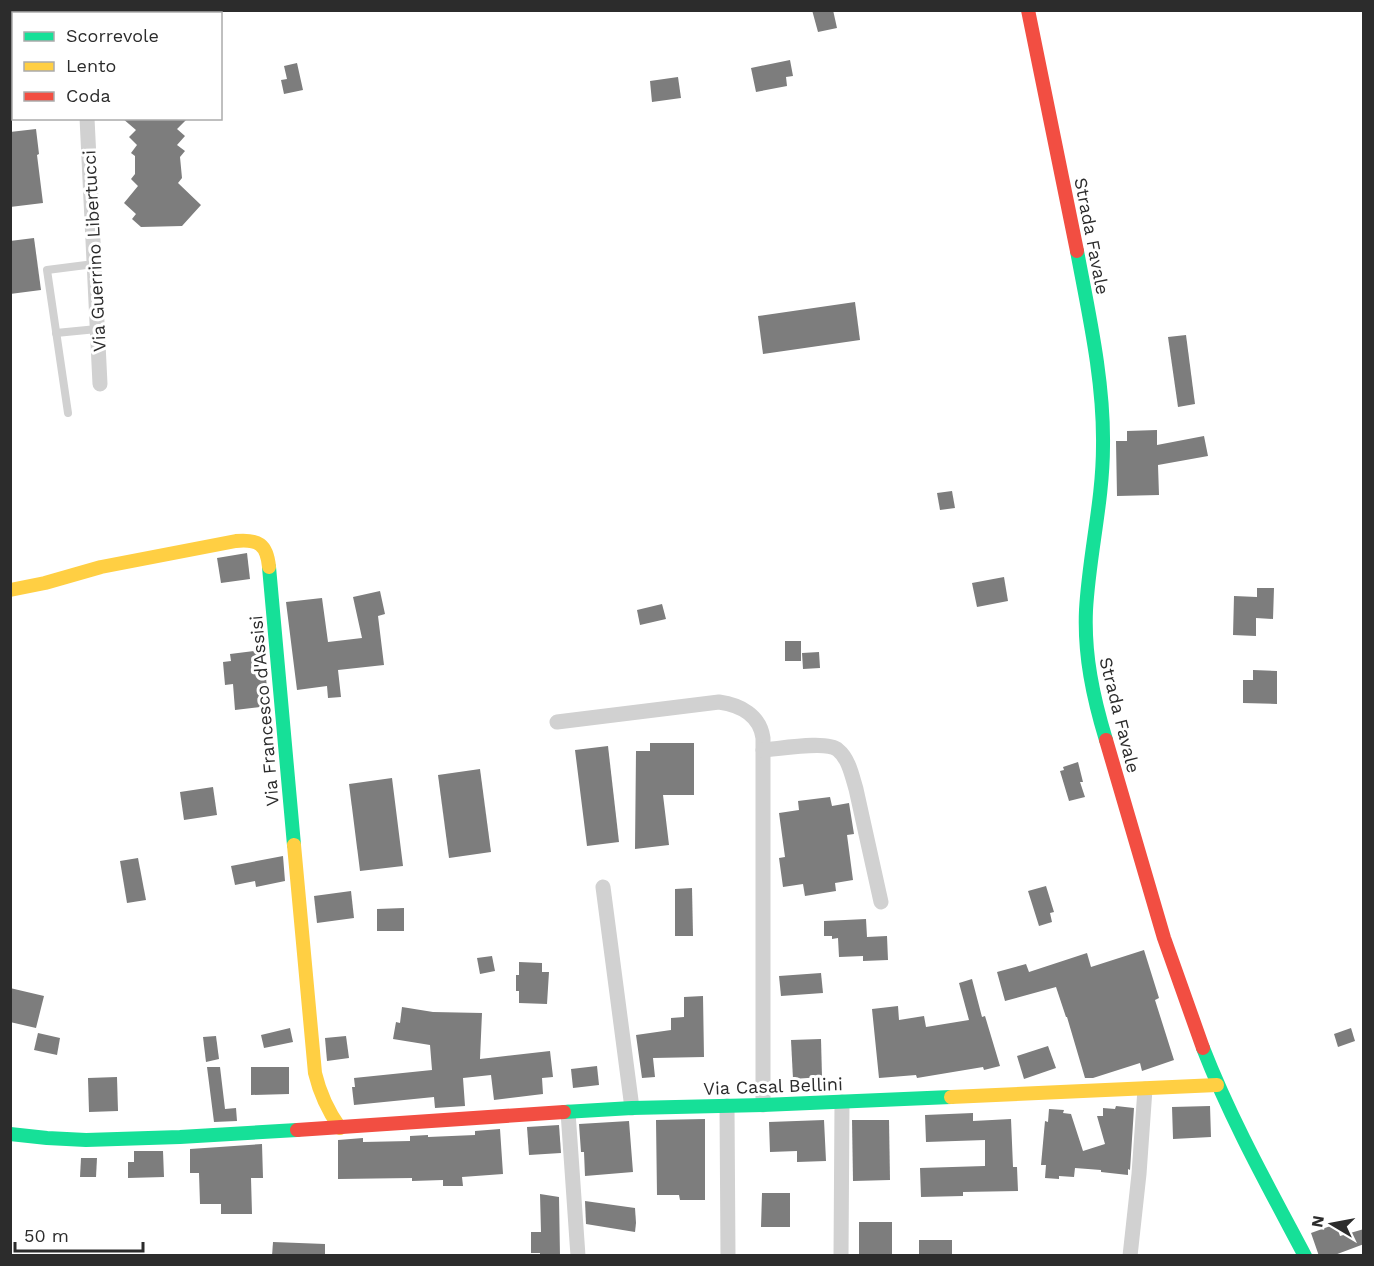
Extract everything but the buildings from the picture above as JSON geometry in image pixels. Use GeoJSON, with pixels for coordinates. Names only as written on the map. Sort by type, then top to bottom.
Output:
{"type":"FeatureCollection","features":[{"type":"Feature","properties":{"kind":"street","name":"Strada Favale"},"geometry":{"type":"LineString","coordinates":[[1028,10],[1051,113],[1089,319],[1101,404],[1103,471],[1086,610],[1085,647],[1089,675],[1098,714],[1156,910],[1217,1085],[1305,1256]]}},
{"type":"Feature","properties":{"kind":"street","name":"Via Guerrino Libertucci"},"geometry":{"type":"LineString","coordinates":[[87,120],[100,384]]}},
{"type":"Feature","properties":{"kind":"street","name":"Via Francesco d'Assisi"},"geometry":{"type":"LineString","coordinates":[[10,590],[39,585],[101,567],[236,541],[250,540],[261,543],[265,547],[269,562],[314,1064],[317,1083],[335,1128]]}},
{"type":"Feature","properties":{"kind":"street"},"geometry":{"type":"LineString","coordinates":[[557,722],[710,702],[726,703],[745,710],[758,723],[763,734],[763,1105]]}},
{"type":"Feature","properties":{"kind":"street"},"geometry":{"type":"LineString","coordinates":[[763,750],[821,745],[833,746],[841,752],[856,789],[881,902]]}},
{"type":"Feature","properties":{"kind":"street"},"geometry":{"type":"LineString","coordinates":[[603,887],[632,1108]]}},
{"type":"Feature","properties":{"kind":"street","name":"Via Casal Bellini"},"geometry":{"type":"LineString","coordinates":[[10,1134],[86,1140],[180,1137],[632,1108],[842,1102],[1217,1085]]}},
{"type":"Feature","properties":{"kind":"street"},"geometry":{"type":"LineString","coordinates":[[1130,1256],[1145,1089]]}},
{"type":"Feature","properties":{"kind":"street"},"geometry":{"type":"LineString","coordinates":[[841,1256],[842,1102]]}},
{"type":"Feature","properties":{"kind":"street"},"geometry":{"type":"LineString","coordinates":[[727,1106],[728,1256]]}},
{"type":"Feature","properties":{"kind":"street"},"geometry":{"type":"LineString","coordinates":[[568,1112],[578,1256]]}},
{"type":"Feature","properties":{"kind":"lane"},"geometry":{"type":"LineString","coordinates":[[68,413],[47,270],[94,264]]}},
{"type":"Feature","properties":{"kind":"lane"},"geometry":{"type":"LineString","coordinates":[[56,333],[98,329]]}},
{"type":"Feature","properties":{"kind":"traffic: fast"},"geometry":{"type":"LineString","coordinates":[[1077,251],[1095,348],[1103,422],[1101,487],[1088,589],[1086,643],[1090,676],[1106,740]]}},
{"type":"Feature","properties":{"kind":"traffic: fast"},"geometry":{"type":"LineString","coordinates":[[269,567],[294,845]]}},
{"type":"Feature","properties":{"kind":"traffic: fast"},"geometry":{"type":"LineString","coordinates":[[1203,1048],[1238,1128],[1305,1256]]}},
{"type":"Feature","properties":{"kind":"traffic: fast"},"geometry":{"type":"LineString","coordinates":[[564,1112],[951,1097]]}},
{"type":"Feature","properties":{"kind":"traffic: fast"},"geometry":{"type":"LineString","coordinates":[[10,1134],[86,1140],[297,1130]]}},
{"type":"Feature","properties":{"kind":"traffic: slow"},"geometry":{"type":"LineString","coordinates":[[10,590],[101,567],[236,541],[250,541],[260,545],[266,553],[269,567]]}},
{"type":"Feature","properties":{"kind":"traffic: slow"},"geometry":{"type":"LineString","coordinates":[[294,845],[315,1073],[325,1102],[340,1128]]}},
{"type":"Feature","properties":{"kind":"traffic: slow"},"geometry":{"type":"LineString","coordinates":[[951,1097],[1217,1085]]}},
{"type":"Feature","properties":{"kind":"traffic: jam"},"geometry":{"type":"LineString","coordinates":[[1028,10],[1077,251]]}},
{"type":"Feature","properties":{"kind":"traffic: jam"},"geometry":{"type":"LineString","coordinates":[[1106,740],[1164,938],[1203,1048]]}},
{"type":"Feature","properties":{"kind":"traffic: jam"},"geometry":{"type":"LineString","coordinates":[[297,1130],[564,1112]]}}]}
